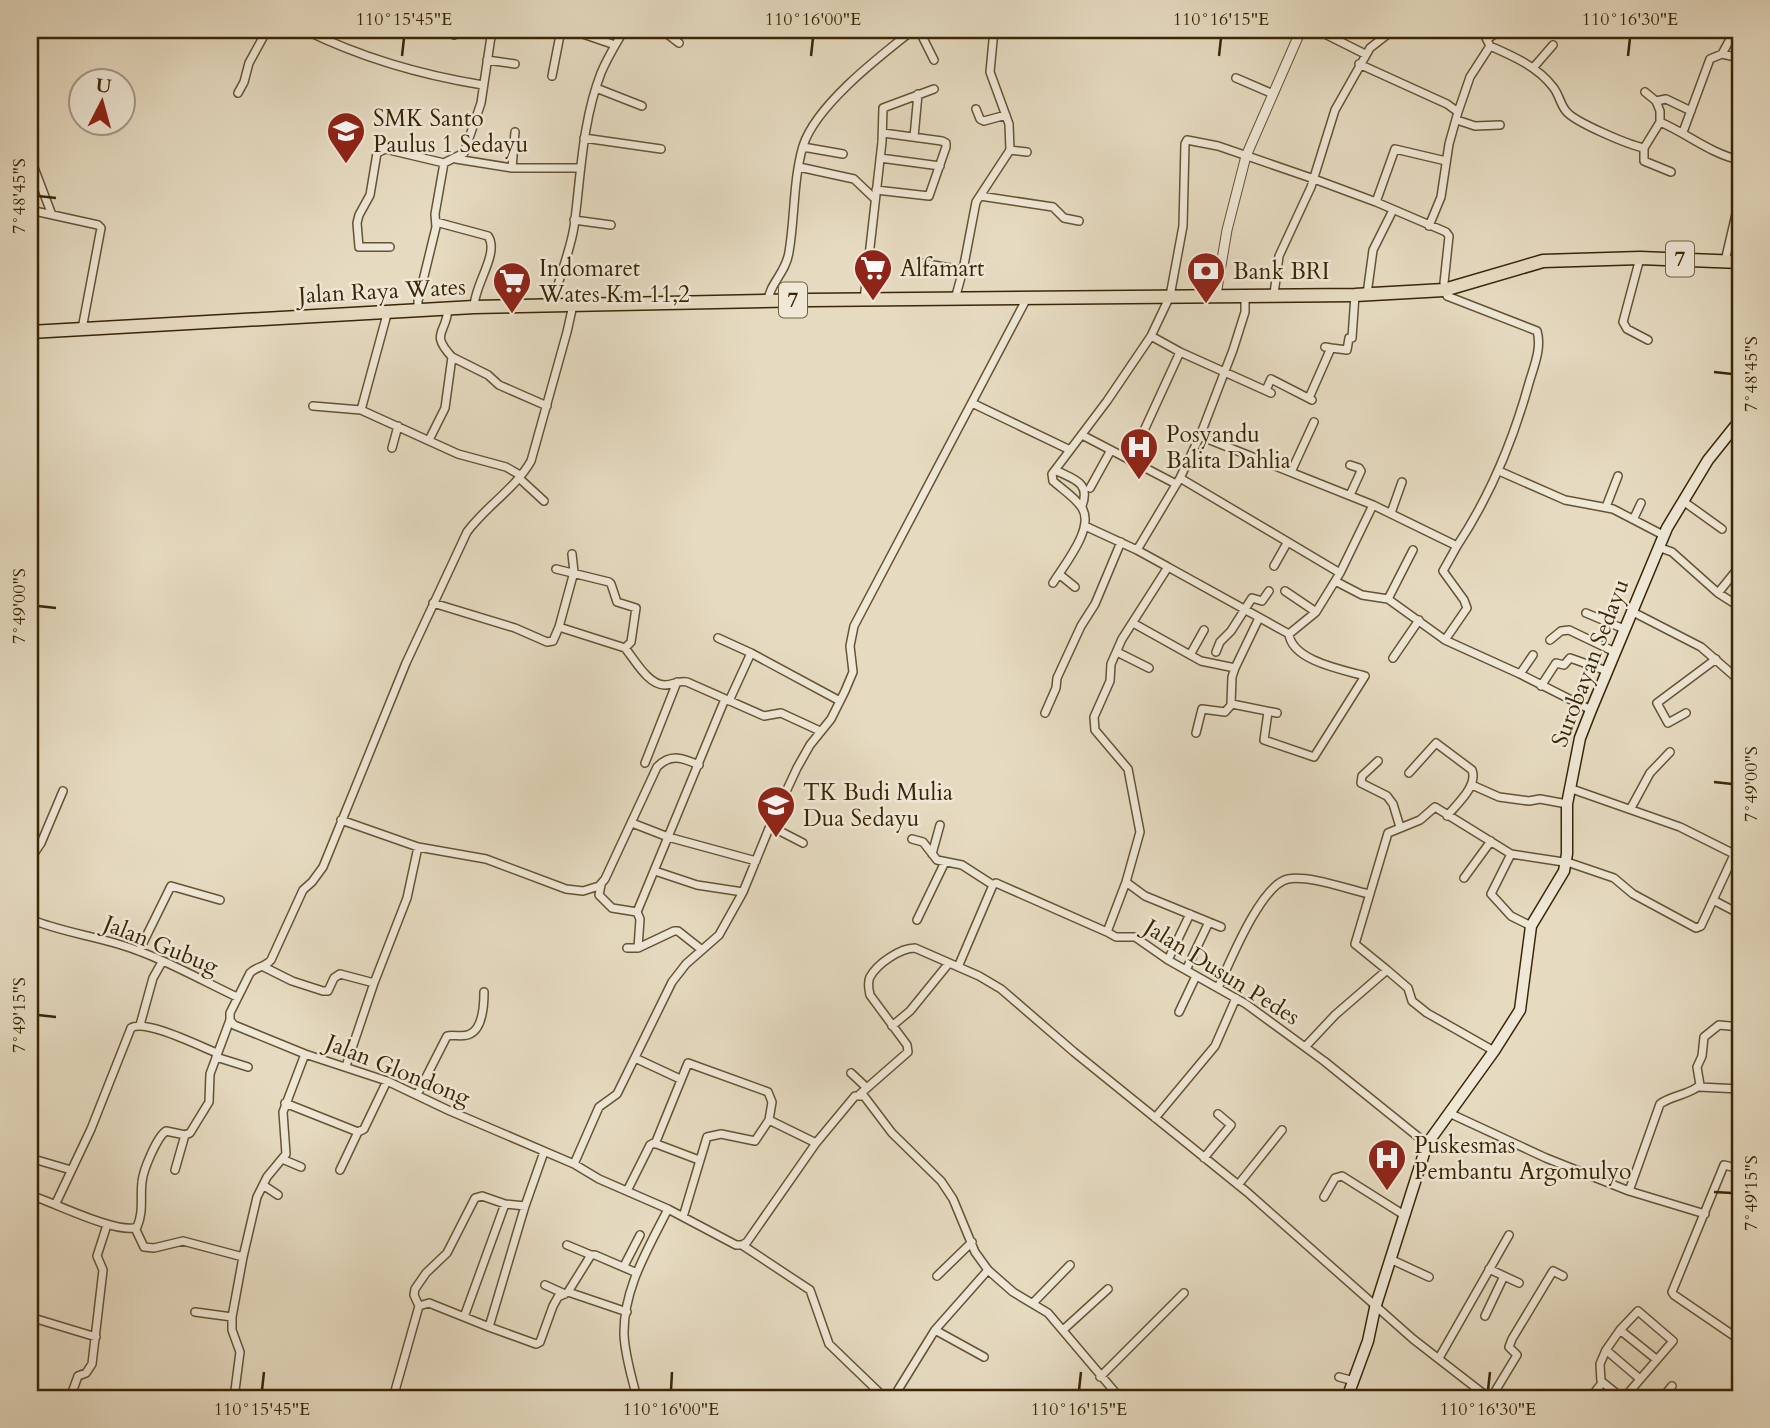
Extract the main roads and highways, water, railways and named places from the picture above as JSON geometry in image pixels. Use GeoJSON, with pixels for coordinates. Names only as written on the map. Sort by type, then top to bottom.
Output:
{"type":"FeatureCollection","features":[{"type":"Feature","properties":{"kind":"highway","name":"Jalan Raya Wates"},"geometry":{"type":"LineString","coordinates":[[30,332],[386,311],[573,304],[1361,294],[1444,290],[1552,261],[1640,258],[1740,262]]}},
{"type":"Feature","properties":{"kind":"main road","name":"Surobayan Sedayu"},"geometry":{"type":"LineString","coordinates":[[1348,1398],[1368,1341],[1375,1307],[1427,1144],[1494,1051],[1522,1004],[1531,926],[1561,878],[1566,862],[1569,788],[1580,738],[1591,710],[1663,535],[1708,460],[1735,436],[1740,420]]}},
{"type":"Feature","properties":{"kind":"place","name":"SMK Santo Paulus 1 Sedayu"},"geometry":{"type":"Point","coordinates":[346,165]}},
{"type":"Feature","properties":{"kind":"place","name":"Alfamart"},"geometry":{"type":"Point","coordinates":[873,302]}},
{"type":"Feature","properties":{"kind":"place","name":"Bank BRI"},"geometry":{"type":"Point","coordinates":[1206,305]}},
{"type":"Feature","properties":{"kind":"place","name":"Indomaret Wates Km 11,2"},"geometry":{"type":"Point","coordinates":[512,315]}},
{"type":"Feature","properties":{"kind":"place","name":"Posyandu Balita Dahlia"},"geometry":{"type":"Point","coordinates":[1139,481]}},
{"type":"Feature","properties":{"kind":"place","name":"TK Budi Mulia Dua Sedayu"},"geometry":{"type":"Point","coordinates":[776,839]}},
{"type":"Feature","properties":{"kind":"place","name":"Puskesmas Pembantu Argomulyo"},"geometry":{"type":"Point","coordinates":[1387,1192]}}]}
